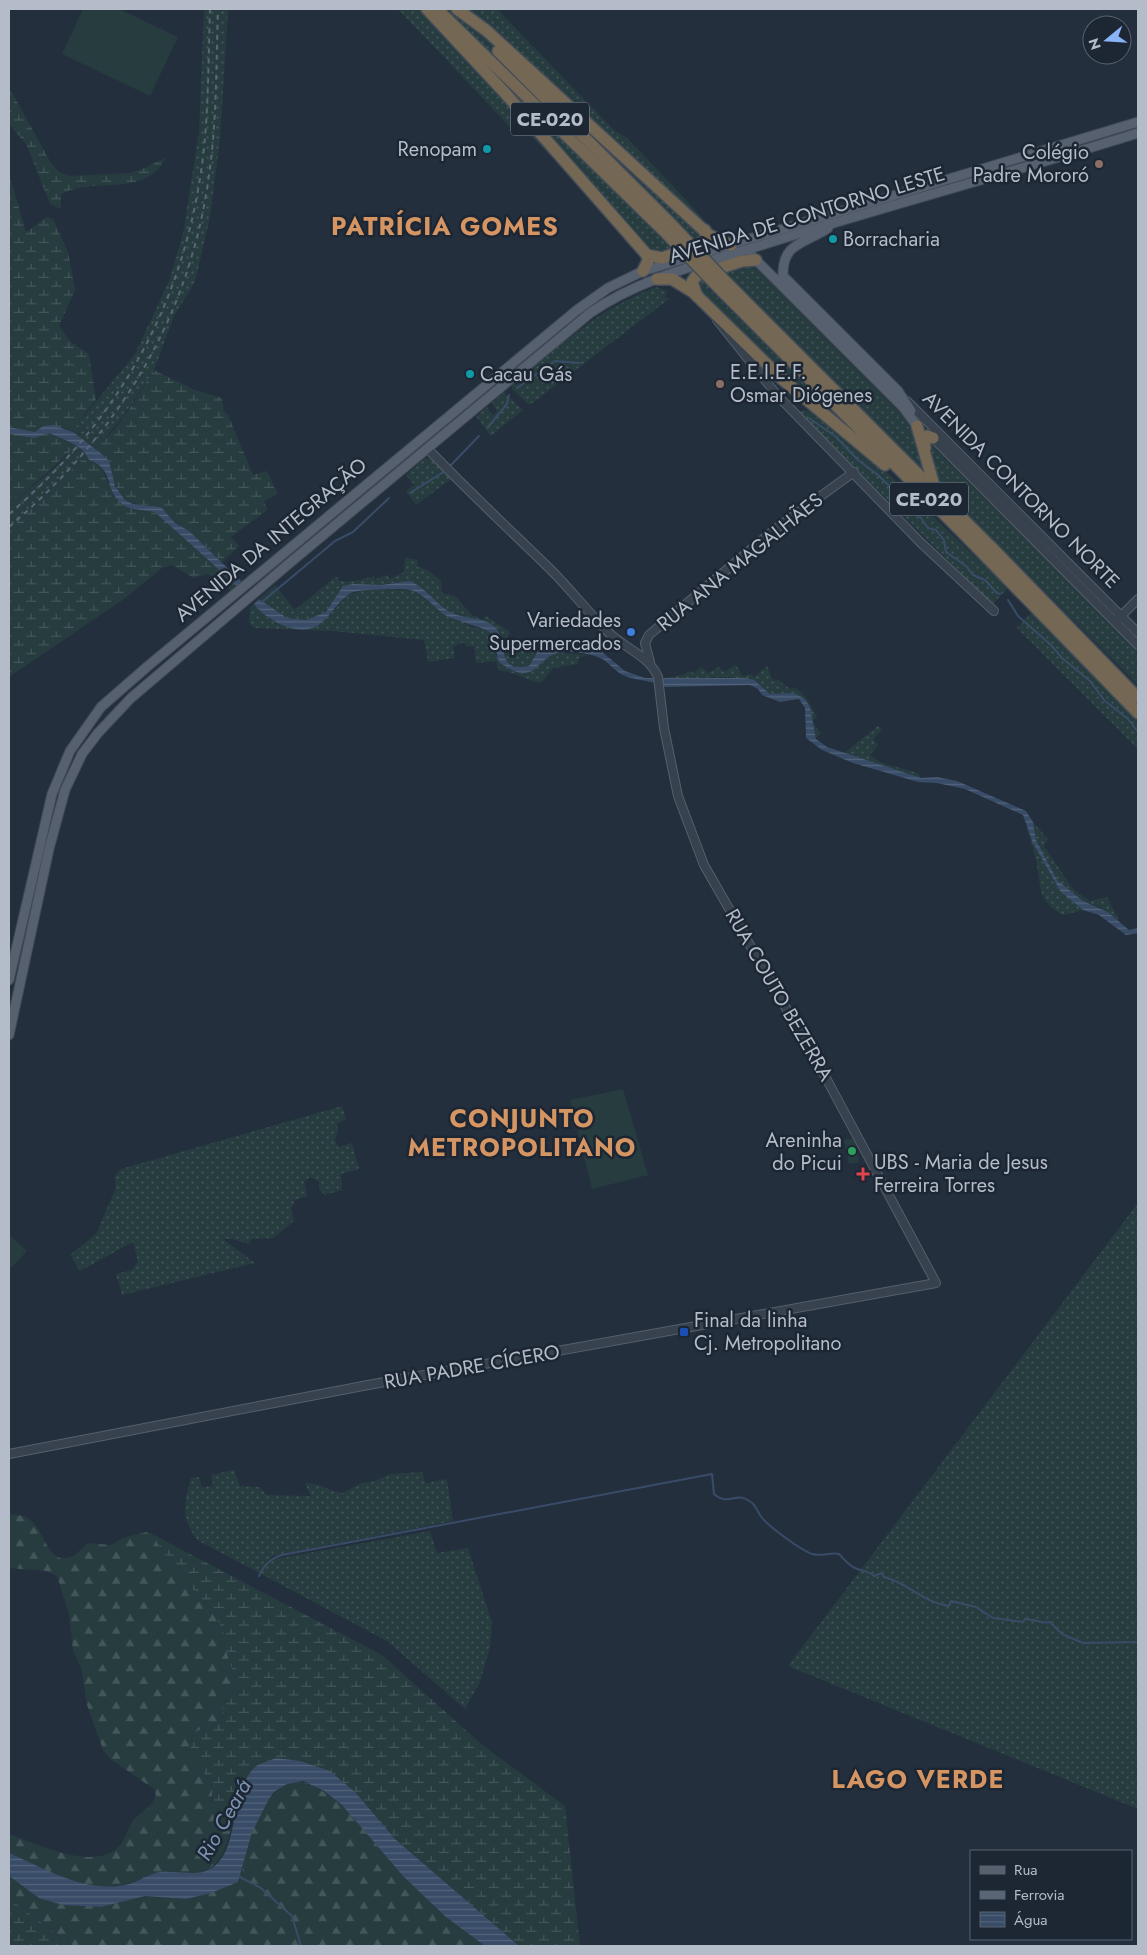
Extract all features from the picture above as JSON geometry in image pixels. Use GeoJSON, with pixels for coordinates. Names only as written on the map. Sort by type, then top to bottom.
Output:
{"type":"FeatureCollection","features":[{"type":"Feature","properties":{"kind":"highway"},"geometry":{"type":"LineString","coordinates":[[427,9],[505,93],[647,255],[662,258],[702,244],[707,238],[705,230]]}},
{"type":"Feature","properties":{"kind":"highway","name":"CE-020"},"geometry":{"type":"LineString","coordinates":[[437,9],[667,227]]}},
{"type":"Feature","properties":{"kind":"highway"},"geometry":{"type":"LineString","coordinates":[[456,9],[487,31],[716,240],[731,245]]}},
{"type":"Feature","properties":{"kind":"highway","name":"CE-020"},"geometry":{"type":"LineString","coordinates":[[456,9],[1138,713]]}},
{"type":"Feature","properties":{"kind":"highway"},"geometry":{"type":"LineString","coordinates":[[643,271],[647,255]]}},
{"type":"Feature","properties":{"kind":"highway"},"geometry":{"type":"LineString","coordinates":[[697,296],[692,282],[696,276],[742,261],[756,260]]}},
{"type":"Feature","properties":{"kind":"highway"},"geometry":{"type":"LineString","coordinates":[[657,279],[667,278],[678,282],[697,296],[782,379],[875,456],[938,516],[962,532]]}},
{"type":"Feature","properties":{"kind":"highway","name":"CE-020"},"geometry":{"type":"LineString","coordinates":[[722,285],[936,490],[1138,698]]}},
{"type":"Feature","properties":{"kind":"highway"},"geometry":{"type":"LineString","coordinates":[[917,426],[936,490]]}},
{"type":"Feature","properties":{"kind":"highway"},"geometry":{"type":"LineString","coordinates":[[928,467],[924,438],[927,436],[933,438]]}},
{"type":"Feature","properties":{"kind":"main road","name":"AVENIDA DE CONTORNO LESTE"},"geometry":{"type":"LineString","coordinates":[[711,251],[1138,122]]}},
{"type":"Feature","properties":{"kind":"main road","name":"AVENIDA DE CONTORNO LESTE"},"geometry":{"type":"LineString","coordinates":[[657,279],[746,250],[802,237],[834,224],[1015,172],[1138,133]]}},
{"type":"Feature","properties":{"kind":"main road"},"geometry":{"type":"LineString","coordinates":[[802,237],[792,247],[784,260],[780,279],[900,393],[908,405],[917,426]]}},
{"type":"Feature","properties":{"kind":"main road","name":"AVENIDA CONTORNO NORTE"},"geometry":{"type":"LineString","coordinates":[[731,245],[746,250],[780,279],[903,407],[917,426]]}},
{"type":"Feature","properties":{"kind":"main road","name":"AVENIDA DA INTEGRAÇÃO"},"geometry":{"type":"LineString","coordinates":[[9,980],[52,794],[70,751],[83,730],[102,707],[148,666],[397,458],[594,297],[643,271],[711,251]]}},
{"type":"Feature","properties":{"kind":"main road","name":"AVENIDA DA INTEGRAÇÃO"},"geometry":{"type":"LineString","coordinates":[[9,1035],[49,849],[65,790],[82,754],[110,718],[131,698],[380,487],[427,448],[470,416],[590,313],[624,292],[657,279]]}},
{"type":"Feature","properties":{"kind":"main road"},"geometry":{"type":"LineString","coordinates":[[397,458],[404,467]]}},
{"type":"Feature","properties":{"kind":"main road"},"geometry":{"type":"LineString","coordinates":[[373,478],[380,487]]}},
{"type":"Feature","properties":{"kind":"main road"},"geometry":{"type":"LineString","coordinates":[[12,967],[23,970]]}},
{"type":"Feature","properties":{"kind":"main road"},"geometry":{"type":"LineString","coordinates":[[9,985],[19,987]]}},
{"type":"Feature","properties":{"kind":"street"},"geometry":{"type":"LineString","coordinates":[[710,309],[724,331],[777,396],[854,472],[921,543],[994,611]]}},
{"type":"Feature","properties":{"kind":"street","name":"AVENIDA CONTORNO NORTE"},"geometry":{"type":"LineString","coordinates":[[900,393],[1005,506]]}},
{"type":"Feature","properties":{"kind":"street","name":"AVENIDA CONTORNO NORTE"},"geometry":{"type":"LineString","coordinates":[[933,438],[1119,619],[1138,634]]}},
{"type":"Feature","properties":{"kind":"street"},"geometry":{"type":"LineString","coordinates":[[427,448],[553,572],[605,630],[650,662]]}},
{"type":"Feature","properties":{"kind":"street","name":"RUA ANA MAGALHÃES"},"geometry":{"type":"LineString","coordinates":[[650,662],[645,648],[646,639],[774,530],[854,472]]}},
{"type":"Feature","properties":{"kind":"street"},"geometry":{"type":"LineString","coordinates":[[1119,619],[1138,599]]}},
{"type":"Feature","properties":{"kind":"street","name":"AVENIDA CONTORNO NORTE"},"geometry":{"type":"LineString","coordinates":[[1119,619],[1138,644]]}},
{"type":"Feature","properties":{"kind":"street"},"geometry":{"type":"LineString","coordinates":[[632,651],[646,639]]}},
{"type":"Feature","properties":{"kind":"street","name":"RUA COUTO BEZERRA"},"geometry":{"type":"LineString","coordinates":[[650,662],[658,677],[678,796],[704,864],[826,1078],[936,1284]]}},
{"type":"Feature","properties":{"kind":"street","name":"RUA PADRE CÍCERO"},"geometry":{"type":"LineString","coordinates":[[9,1454],[368,1386],[936,1284]]}},
{"type":"Feature","properties":{"kind":"green space"},"geometry":{"type":"Polygon","coordinates":[[[83,9],[119,9],[178,37],[150,96],[62,54],[83,9]]]}},
{"type":"Feature","properties":{"kind":"green space"},"geometry":{"type":"Polygon","coordinates":[[[204,9],[228,9],[220,139],[210,217],[195,282],[174,316],[154,370],[125,414],[101,443],[94,448],[80,438],[78,427],[80,421],[135,354],[169,281],[183,234],[199,132],[204,9]]]}},
{"type":"Feature","properties":{"kind":"green space"},"geometry":{"type":"Polygon","coordinates":[[[398,9],[497,9],[614,130],[627,138],[693,207],[703,219],[707,238],[656,255],[634,240],[530,135],[512,129],[398,9]]]}},
{"type":"Feature","properties":{"kind":"green space"},"geometry":{"type":"Polygon","coordinates":[[[9,87],[51,163],[59,172],[70,176],[129,173],[145,168],[166,157],[157,170],[145,178],[132,183],[73,189],[61,195],[61,209],[50,204],[26,144],[9,124],[9,87]]]}},
{"type":"Feature","properties":{"kind":"green space"},"geometry":{"type":"Polygon","coordinates":[[[9,174],[26,232],[47,217],[53,219],[68,252],[75,290],[59,326],[71,342],[89,354],[96,400],[80,422],[80,438],[71,430],[59,427],[46,427],[35,432],[9,427],[9,174]]]}},
{"type":"Feature","properties":{"kind":"green space"},"geometry":{"type":"Polygon","coordinates":[[[747,265],[756,268],[1138,652],[1138,685],[730,276],[708,288],[854,433],[784,375],[698,289],[698,279],[747,265]]]}},
{"type":"Feature","properties":{"kind":"green space"},"geometry":{"type":"Polygon","coordinates":[[[656,287],[667,291],[665,297],[669,299],[531,404],[528,404],[512,389],[512,385],[563,342],[615,306],[656,287]]]}},
{"type":"Feature","properties":{"kind":"green space"},"geometry":{"type":"Polygon","coordinates":[[[154,370],[195,390],[222,398],[224,411],[228,415],[253,475],[267,471],[278,494],[264,501],[267,510],[231,537],[239,546],[222,562],[189,531],[175,523],[161,507],[137,504],[124,498],[119,493],[106,462],[94,448],[120,422],[154,370]]]}},
{"type":"Feature","properties":{"kind":"green space"},"geometry":{"type":"Polygon","coordinates":[[[504,392],[523,410],[491,436],[476,416],[487,407],[493,415],[497,411],[492,403],[504,392]]]}},
{"type":"Feature","properties":{"kind":"green space"},"geometry":{"type":"Polygon","coordinates":[[[803,410],[809,411],[875,461],[1005,585],[1006,590],[994,603],[989,601],[801,415],[800,412],[803,410]]]}},
{"type":"Feature","properties":{"kind":"green space"},"geometry":{"type":"Polygon","coordinates":[[[49,433],[75,445],[75,447],[9,507],[9,434],[34,438],[49,433]]]}},
{"type":"Feature","properties":{"kind":"green space"},"geometry":{"type":"Polygon","coordinates":[[[75,445],[87,455],[9,530],[9,507],[61,462],[75,445]]]}},
{"type":"Feature","properties":{"kind":"green space"},"geometry":{"type":"Polygon","coordinates":[[[87,455],[89,460],[102,468],[110,485],[132,509],[150,510],[156,513],[237,586],[231,591],[208,574],[193,578],[172,565],[162,568],[124,599],[9,677],[9,530],[87,455]]]}},
{"type":"Feature","properties":{"kind":"green space"},"geometry":{"type":"Polygon","coordinates":[[[425,458],[434,460],[451,479],[416,505],[406,491],[414,485],[406,475],[425,458]]]}},
{"type":"Feature","properties":{"kind":"green space"},"geometry":{"type":"Polygon","coordinates":[[[405,558],[418,560],[417,566],[427,570],[441,581],[442,593],[455,596],[472,615],[483,620],[486,616],[510,632],[504,643],[510,647],[517,637],[528,643],[524,649],[532,653],[539,649],[529,666],[518,667],[511,665],[507,661],[504,656],[501,636],[493,626],[446,610],[415,583],[409,581],[382,585],[353,584],[343,586],[326,612],[306,620],[287,618],[259,599],[275,585],[295,610],[336,576],[340,581],[358,580],[374,576],[375,579],[387,575],[390,579],[404,572],[405,558]]]}},
{"type":"Feature","properties":{"kind":"green space"},"geometry":{"type":"Polygon","coordinates":[[[369,589],[412,590],[470,626],[489,631],[493,637],[499,661],[507,667],[520,672],[536,668],[557,652],[587,655],[579,658],[578,664],[553,668],[544,680],[539,683],[499,671],[496,661],[476,663],[474,647],[466,646],[464,642],[453,647],[455,658],[428,662],[424,640],[332,631],[254,628],[249,622],[250,607],[254,604],[275,622],[292,628],[310,628],[319,625],[350,594],[369,589]]]}},
{"type":"Feature","properties":{"kind":"green space"},"geometry":{"type":"Polygon","coordinates":[[[1032,612],[1138,718],[1138,749],[1017,628],[1032,612]]]}},
{"type":"Feature","properties":{"kind":"green space"},"geometry":{"type":"Polygon","coordinates":[[[736,665],[743,676],[751,674],[754,677],[767,666],[773,681],[779,680],[790,689],[794,687],[802,693],[807,700],[817,717],[812,721],[807,701],[794,693],[770,694],[758,683],[729,677],[661,679],[682,675],[690,671],[693,673],[702,667],[708,673],[719,667],[724,672],[736,665]]]}},
{"type":"Feature","properties":{"kind":"green space"},"geometry":{"type":"Polygon","coordinates":[[[812,721],[821,734],[816,737],[812,721]]]}},
{"type":"Feature","properties":{"kind":"green space"},"geometry":{"type":"Polygon","coordinates":[[[878,726],[882,730],[873,739],[878,745],[870,755],[882,763],[918,773],[921,778],[844,753],[878,726]]]}},
{"type":"Feature","properties":{"kind":"green space"},"geometry":{"type":"Polygon","coordinates":[[[1033,822],[1048,839],[1044,846],[1073,889],[1090,901],[1107,897],[1119,920],[1100,907],[1083,901],[1057,880],[1036,840],[1033,822]]]}},
{"type":"Feature","properties":{"kind":"green space"},"geometry":{"type":"Polygon","coordinates":[[[1029,826],[1033,843],[1058,889],[1083,910],[1063,915],[1049,905],[1045,899],[1042,894],[1035,856],[1027,830],[1029,826]]]}},
{"type":"Feature","properties":{"kind":"green space"},"geometry":{"type":"Polygon","coordinates":[[[623,1089],[648,1175],[592,1189],[570,1100],[623,1089]]]}},
{"type":"Feature","properties":{"kind":"green space"},"geometry":{"type":"Polygon","coordinates":[[[342,1106],[346,1119],[337,1124],[338,1132],[335,1140],[338,1147],[352,1143],[359,1169],[341,1174],[342,1190],[325,1195],[319,1189],[319,1182],[311,1177],[304,1181],[307,1196],[295,1200],[291,1209],[294,1221],[273,1238],[251,1239],[249,1244],[232,1239],[223,1239],[255,1263],[122,1295],[116,1274],[132,1270],[138,1262],[133,1242],[80,1271],[70,1255],[96,1234],[116,1188],[115,1176],[121,1169],[342,1106]]]}},
{"type":"Feature","properties":{"kind":"green space","name":"Areninha do Picui"},"geometry":{"type":"Polygon","coordinates":[[[854,1138],[859,1162],[849,1164],[844,1140],[854,1138]]]}},
{"type":"Feature","properties":{"kind":"green space"},"geometry":{"type":"Polygon","coordinates":[[[1138,1203],[1138,1809],[788,1666],[1138,1203]]]}},
{"type":"Feature","properties":{"kind":"green space"},"geometry":{"type":"Polygon","coordinates":[[[9,1234],[27,1251],[9,1270],[9,1234]]]}},
{"type":"Feature","properties":{"kind":"green space"},"geometry":{"type":"Polygon","coordinates":[[[234,1470],[240,1486],[259,1487],[267,1495],[311,1496],[305,1483],[320,1485],[343,1493],[359,1484],[375,1481],[390,1474],[422,1472],[426,1483],[447,1479],[453,1521],[273,1556],[266,1563],[275,1559],[430,1531],[437,1553],[468,1548],[492,1623],[490,1647],[480,1682],[465,1709],[387,1641],[197,1540],[188,1524],[185,1510],[191,1478],[199,1477],[202,1487],[213,1486],[211,1475],[234,1470]]]}},
{"type":"Feature","properties":{"kind":"green space"},"geometry":{"type":"Polygon","coordinates":[[[9,1514],[28,1518],[38,1528],[52,1552],[63,1559],[74,1556],[87,1543],[111,1545],[125,1537],[147,1532],[152,1534],[167,1558],[184,1573],[195,1593],[213,1609],[224,1634],[224,1644],[235,1678],[236,1689],[224,1701],[222,1722],[196,1732],[192,1737],[191,1744],[196,1759],[212,1788],[211,1801],[218,1810],[229,1811],[235,1815],[222,1855],[217,1863],[209,1869],[188,1875],[161,1872],[125,1885],[95,1886],[50,1873],[9,1853],[9,1834],[67,1854],[83,1857],[111,1853],[121,1844],[137,1816],[149,1807],[156,1795],[154,1789],[110,1759],[103,1750],[87,1705],[82,1671],[73,1650],[69,1614],[57,1576],[46,1571],[9,1568],[9,1514]]]}},
{"type":"Feature","properties":{"kind":"green space"},"geometry":{"type":"Polygon","coordinates":[[[152,1534],[382,1655],[480,1743],[565,1806],[580,1946],[519,1946],[395,1839],[356,1793],[300,1761],[276,1758],[243,1786],[235,1815],[213,1807],[212,1788],[193,1755],[191,1742],[193,1735],[198,1731],[222,1722],[224,1701],[236,1689],[235,1678],[224,1644],[224,1634],[213,1609],[195,1593],[184,1573],[167,1558],[152,1534]]]}},
{"type":"Feature","properties":{"kind":"green space"},"geometry":{"type":"Polygon","coordinates":[[[295,1781],[314,1786],[342,1805],[446,1917],[485,1946],[72,1946],[9,1898],[9,1876],[39,1898],[101,1907],[145,1896],[186,1899],[242,1873],[251,1832],[264,1806],[273,1795],[295,1781]]]}},
{"type":"Feature","properties":{"kind":"green space"},"geometry":{"type":"Polygon","coordinates":[[[9,1898],[72,1946],[9,1946],[9,1898]]]}},
{"type":"Feature","properties":{"kind":"water"},"geometry":{"type":"Polygon","coordinates":[[[53,425],[73,432],[109,461],[115,486],[125,500],[133,504],[161,507],[175,523],[189,531],[242,582],[241,584],[237,586],[156,513],[130,508],[122,504],[112,492],[102,468],[89,460],[78,446],[49,433],[34,438],[9,434],[9,427],[35,432],[43,426],[53,425]]]}},
{"type":"Feature","properties":{"kind":"water"},"geometry":{"type":"Polygon","coordinates":[[[409,581],[415,583],[446,610],[485,621],[495,627],[502,640],[504,655],[511,665],[518,667],[529,666],[539,649],[554,645],[602,652],[625,671],[645,678],[744,678],[754,680],[770,694],[794,693],[805,699],[810,707],[816,739],[827,747],[921,778],[937,777],[957,781],[1026,811],[1033,822],[1036,840],[1057,880],[1083,901],[1108,912],[1129,930],[1138,928],[1138,933],[1126,935],[1099,915],[1083,910],[1060,891],[1033,843],[1023,815],[965,789],[937,783],[918,782],[853,763],[822,750],[806,738],[805,708],[799,699],[780,702],[762,695],[758,689],[750,685],[665,687],[657,683],[625,676],[600,658],[573,652],[554,654],[535,669],[522,673],[512,670],[499,662],[495,640],[491,633],[445,615],[421,595],[411,590],[381,589],[351,593],[321,623],[313,628],[304,630],[295,629],[276,622],[267,617],[254,604],[259,599],[287,618],[306,620],[326,612],[343,586],[353,584],[382,585],[409,581]]]}},
{"type":"Feature","properties":{"kind":"water","name":"Rio Ceará"},"geometry":{"type":"Polygon","coordinates":[[[276,1758],[300,1761],[330,1771],[356,1793],[395,1839],[519,1946],[485,1946],[446,1917],[404,1877],[342,1805],[324,1791],[303,1781],[287,1784],[274,1792],[252,1832],[238,1882],[211,1893],[186,1899],[145,1896],[101,1907],[63,1905],[39,1898],[9,1876],[9,1853],[65,1878],[110,1887],[125,1885],[160,1872],[194,1873],[210,1869],[217,1864],[227,1847],[239,1799],[248,1776],[255,1767],[276,1758]]]}},
{"type":"Feature","properties":{"kind":"waterway"},"geometry":{"type":"LineString","coordinates":[[517,388],[555,361],[580,363]]}},
{"type":"Feature","properties":{"kind":"waterway"},"geometry":{"type":"LineString","coordinates":[[488,427],[507,404],[509,395]]}},
{"type":"Feature","properties":{"kind":"waterway"},"geometry":{"type":"LineString","coordinates":[[809,418],[835,436],[858,460],[878,475],[918,514],[928,528],[936,530],[944,540],[946,552],[966,566],[973,575],[985,580],[1000,594]]}},
{"type":"Feature","properties":{"kind":"waterway"},"geometry":{"type":"LineString","coordinates":[[450,466],[479,436]]}},
{"type":"Feature","properties":{"kind":"waterway"},"geometry":{"type":"LineString","coordinates":[[410,493],[445,471]]}},
{"type":"Feature","properties":{"kind":"waterway"},"geometry":{"type":"LineString","coordinates":[[262,602],[335,541],[353,532],[389,498]]}},
{"type":"Feature","properties":{"kind":"waterway"},"geometry":{"type":"LineString","coordinates":[[1008,600],[1018,616],[1051,645],[1062,658],[1090,681],[1105,701],[1128,719],[1138,732]]}},
{"type":"Feature","properties":{"kind":"waterway"},"geometry":{"type":"LineString","coordinates":[[259,1576],[268,1562],[282,1555],[712,1474],[714,1494],[724,1499],[739,1497],[746,1499],[753,1504],[760,1515],[776,1531],[800,1548],[812,1554],[839,1554],[848,1564],[855,1568],[874,1576],[882,1573],[884,1577],[931,1601],[949,1606],[951,1601],[976,1607],[993,1618],[1023,1622],[1025,1619],[1050,1622],[1062,1634],[1083,1643],[1138,1642]]}},
{"type":"Feature","properties":{"kind":"waterway"},"geometry":{"type":"LineString","coordinates":[[238,1876],[261,1888],[292,1916],[301,1946]]}},
{"type":"Feature","properties":{"kind":"railway"},"geometry":{"type":"LineString","coordinates":[[9,514],[45,481],[107,409],[132,369],[154,328],[173,284],[187,238],[202,168],[207,100],[210,9]]}},
{"type":"Feature","properties":{"kind":"railway"},"geometry":{"type":"LineString","coordinates":[[9,527],[48,491],[84,453],[115,412],[143,370],[166,325],[185,277],[199,227],[209,175],[215,113],[218,9]]}},
{"type":"Feature","properties":{"kind":"place","name":"Renopam"},"geometry":{"type":"Point","coordinates":[487,149]}},
{"type":"Feature","properties":{"kind":"place","name":"Colégio Padre Mororó"},"geometry":{"type":"Point","coordinates":[1099,164]}},
{"type":"Feature","properties":{"kind":"place","name":"Borracharia"},"geometry":{"type":"Point","coordinates":[833,239]}},
{"type":"Feature","properties":{"kind":"place","name":"Cacau Gás"},"geometry":{"type":"Point","coordinates":[470,374]}},
{"type":"Feature","properties":{"kind":"place","name":"E.E.I.E.F. Osmar Diógenes"},"geometry":{"type":"Point","coordinates":[720,384]}},
{"type":"Feature","properties":{"kind":"place","name":"Variedades Supermercados"},"geometry":{"type":"Point","coordinates":[631,632]}},
{"type":"Feature","properties":{"kind":"place","name":"Areninha do Picui"},"geometry":{"type":"Point","coordinates":[852,1151]}},
{"type":"Feature","properties":{"kind":"place","name":"UBS - Maria de Jesus Ferreira Torres"},"geometry":{"type":"Point","coordinates":[863,1174]}},
{"type":"Feature","properties":{"kind":"place","name":"Final da linha Cj. Metropolitano"},"geometry":{"type":"Point","coordinates":[684,1332]}},
{"type":"Feature","properties":{"kind":"district","name":"PATRÍCIA GOMES"},"geometry":{"type":"Point","coordinates":[445,226]}},
{"type":"Feature","properties":{"kind":"district","name":"CONJUNTO METROPOLITANO"},"geometry":{"type":"Point","coordinates":[522,1132]}},
{"type":"Feature","properties":{"kind":"district","name":"LAGO VERDE"},"geometry":{"type":"Point","coordinates":[918,1779]}}]}
